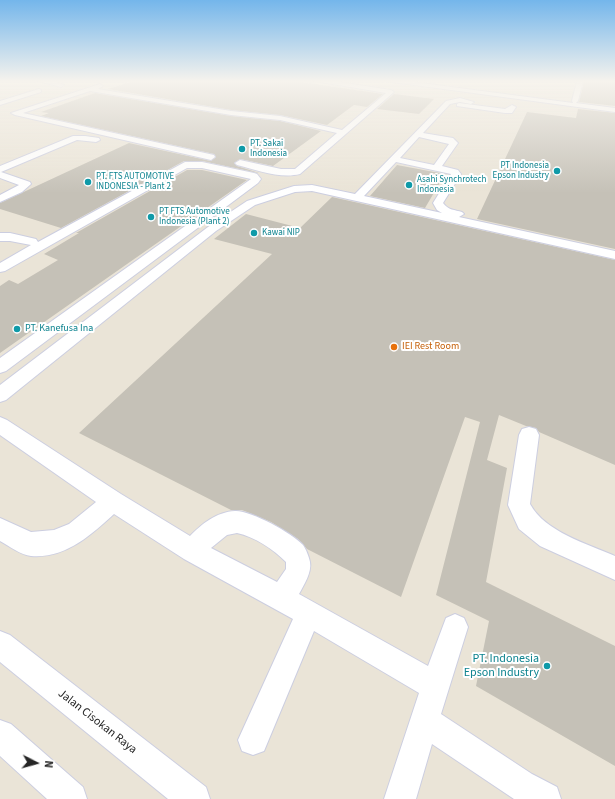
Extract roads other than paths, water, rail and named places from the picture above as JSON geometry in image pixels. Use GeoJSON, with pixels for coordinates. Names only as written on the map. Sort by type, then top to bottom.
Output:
{"type":"FeatureCollection","features":[{"type":"Feature","properties":{"kind":"street"},"geometry":{"type":"LineString","coordinates":[[33,118],[219,159]]}},
{"type":"Feature","properties":{"kind":"street"},"geometry":{"type":"LineString","coordinates":[[281,118],[342,132]]}},
{"type":"Feature","properties":{"kind":"street"},"geometry":{"type":"LineString","coordinates":[[235,162],[281,172],[297,172],[358,118]]}},
{"type":"Feature","properties":{"kind":"street"},"geometry":{"type":"LineString","coordinates":[[357,198],[431,118]]}},
{"type":"Feature","properties":{"kind":"street"},"geometry":{"type":"LineString","coordinates":[[416,134],[454,142],[437,167]]}},
{"type":"Feature","properties":{"kind":"street"},"geometry":{"type":"LineString","coordinates":[[0,170],[79,138],[88,138],[171,157],[177,160],[0,260]]}},
{"type":"Feature","properties":{"kind":"street"},"geometry":{"type":"LineString","coordinates":[[393,159],[455,172],[456,174],[438,204],[444,210],[615,248]]}},
{"type":"Feature","properties":{"kind":"street"},"geometry":{"type":"LineString","coordinates":[[0,367],[255,181],[256,178],[254,176],[202,165],[186,165],[1,276]]}},
{"type":"Feature","properties":{"kind":"street"},"geometry":{"type":"LineString","coordinates":[[0,175],[26,184],[0,199]]}},
{"type":"Feature","properties":{"kind":"street"},"geometry":{"type":"LineString","coordinates":[[0,394],[212,229],[251,203],[294,189],[312,188],[615,255]]}},
{"type":"Feature","properties":{"kind":"street"},"geometry":{"type":"LineString","coordinates":[[0,237],[10,237],[32,242]]}},
{"type":"Feature","properties":{"kind":"street"},"geometry":{"type":"LineString","coordinates":[[0,243],[16,250]]}},
{"type":"Feature","properties":{"kind":"street"},"geometry":{"type":"LineString","coordinates":[[0,425],[113,501],[192,551],[282,598],[436,687]]}},
{"type":"Feature","properties":{"kind":"street"},"geometry":{"type":"LineString","coordinates":[[528,435],[519,504],[527,521],[548,538],[615,568]]}},
{"type":"Feature","properties":{"kind":"street"},"geometry":{"type":"LineString","coordinates":[[0,529],[30,544],[55,542],[76,532],[113,501]]}},
{"type":"Feature","properties":{"kind":"street"},"geometry":{"type":"LineString","coordinates":[[192,551],[213,530],[225,524],[238,522],[257,528],[293,551],[298,559],[297,572],[282,598]]}},
{"type":"Feature","properties":{"kind":"street"},"geometry":{"type":"LineString","coordinates":[[253,740],[308,614]]}},
{"type":"Feature","properties":{"kind":"street"},"geometry":{"type":"LineString","coordinates":[[400,799],[424,720],[456,627]]}},
{"type":"Feature","properties":{"kind":"street","name":"Jalan Cisokan Raya"},"geometry":{"type":"LineString","coordinates":[[0,645],[194,799]]}},
{"type":"Feature","properties":{"kind":"street"},"geometry":{"type":"LineString","coordinates":[[424,720],[528,794]]}},
{"type":"Feature","properties":{"kind":"street"},"geometry":{"type":"LineString","coordinates":[[0,735],[71,799]]}},
{"type":"Feature","properties":{"kind":"place","name":"PT. Sakai Indonesia"},"geometry":{"type":"Point","coordinates":[242,149]}},
{"type":"Feature","properties":{"kind":"place","name":"PT Indonesia Epson Industry"},"geometry":{"type":"Point","coordinates":[557,171]}},
{"type":"Feature","properties":{"kind":"place","name":"PT. FTS AUTOMOTIVE INDONESIA - Plant 2"},"geometry":{"type":"Point","coordinates":[88,182]}},
{"type":"Feature","properties":{"kind":"place","name":"Asahi Synchrotech Indonesia"},"geometry":{"type":"Point","coordinates":[409,185]}},
{"type":"Feature","properties":{"kind":"place","name":"PT FTS Automotive Indonesia (Plant 2)"},"geometry":{"type":"Point","coordinates":[151,217]}},
{"type":"Feature","properties":{"kind":"place","name":"Kawai NIP"},"geometry":{"type":"Point","coordinates":[254,233]}},
{"type":"Feature","properties":{"kind":"place","name":"PT. Kanefusa Ina"},"geometry":{"type":"Point","coordinates":[17,329]}},
{"type":"Feature","properties":{"kind":"place","name":"IEI Rest Room"},"geometry":{"type":"Point","coordinates":[394,347]}},
{"type":"Feature","properties":{"kind":"place","name":"PT. Indonesia Epson Industry"},"geometry":{"type":"Point","coordinates":[547,666]}}]}
